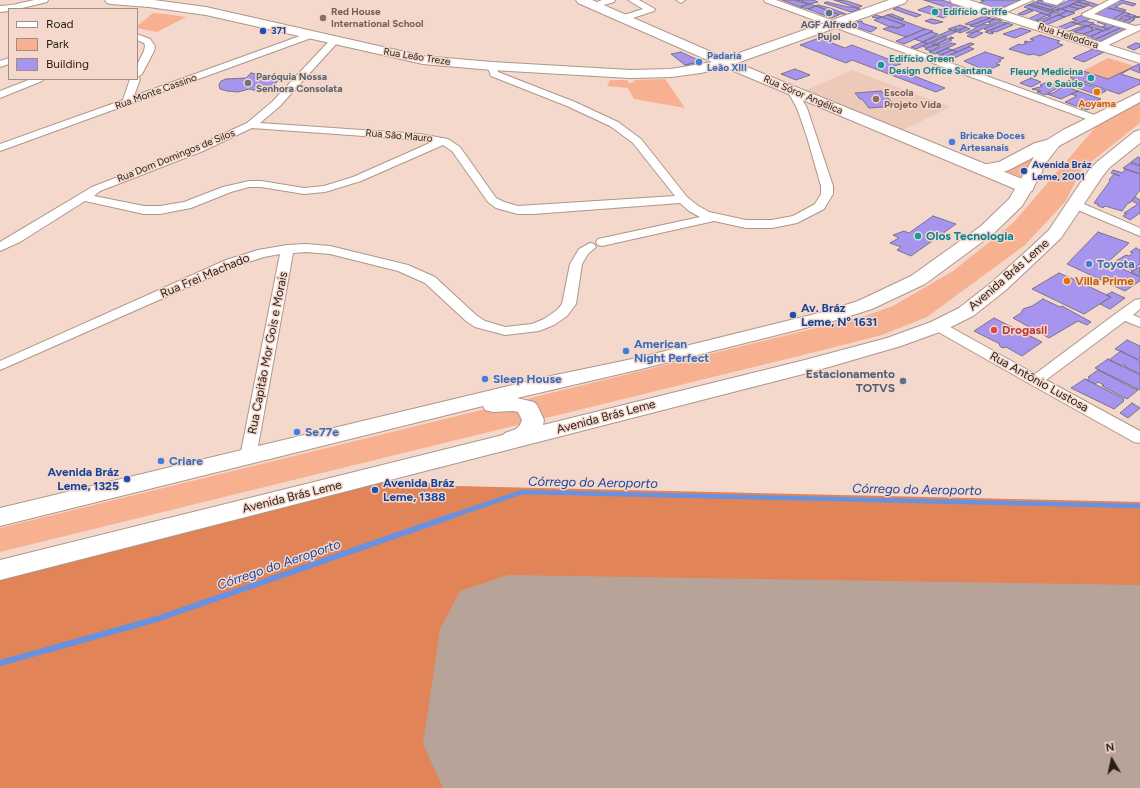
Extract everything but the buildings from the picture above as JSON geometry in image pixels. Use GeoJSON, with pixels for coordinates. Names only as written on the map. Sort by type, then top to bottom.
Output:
{"type":"FeatureCollection","features":[{"type":"Feature","properties":{"kind":"main road","name":"Rua Leão Treze"},"geometry":{"type":"LineString","coordinates":[[111,0],[156,4],[206,11],[423,60],[609,74],[653,74],[694,70],[726,63],[901,0]]}},
{"type":"Feature","properties":{"kind":"main road","name":"Rua Heliodora"},"geometry":{"type":"LineString","coordinates":[[956,0],[1140,59]]}},
{"type":"Feature","properties":{"kind":"main road","name":"Rua Sóror Angélica"},"geometry":{"type":"LineString","coordinates":[[588,3],[726,63],[1026,187]]}},
{"type":"Feature","properties":{"kind":"main road"},"geometry":{"type":"LineString","coordinates":[[981,169],[1003,167],[1041,146],[1053,143],[1140,96]]}},
{"type":"Feature","properties":{"kind":"main road","name":"Avenida Brás Leme"},"geometry":{"type":"LineString","coordinates":[[0,570],[807,366],[894,342],[938,326],[966,312],[999,286],[1055,234],[1102,165],[1140,136]]}},
{"type":"Feature","properties":{"kind":"main road"},"geometry":{"type":"LineString","coordinates":[[0,517],[672,356],[830,316],[865,305],[918,280],[963,248],[1002,217],[1016,202],[1026,187],[1037,164],[1053,143]]}},
{"type":"Feature","properties":{"kind":"main road"},"geometry":{"type":"LineString","coordinates":[[438,411],[513,404],[526,407],[529,410],[532,415],[533,423],[530,429],[524,434],[478,450]]}},
{"type":"Feature","properties":{"kind":"street"},"geometry":{"type":"LineString","coordinates":[[0,9],[44,0]]}},
{"type":"Feature","properties":{"kind":"street"},"geometry":{"type":"LineString","coordinates":[[588,3],[611,0]]}},
{"type":"Feature","properties":{"kind":"street"},"geometry":{"type":"LineString","coordinates":[[624,18],[652,9],[632,0]]}},
{"type":"Feature","properties":{"kind":"street"},"geometry":{"type":"LineString","coordinates":[[771,0],[1096,119]]}},
{"type":"Feature","properties":{"kind":"street"},"geometry":{"type":"LineString","coordinates":[[996,13],[1029,0]]}},
{"type":"Feature","properties":{"kind":"street"},"geometry":{"type":"LineString","coordinates":[[1047,0],[1054,2],[1060,0]]}},
{"type":"Feature","properties":{"kind":"street"},"geometry":{"type":"LineString","coordinates":[[1116,0],[1086,14],[1138,28]]}},
{"type":"Feature","properties":{"kind":"street"},"geometry":{"type":"LineString","coordinates":[[1100,46],[1138,28]]}},
{"type":"Feature","properties":{"kind":"street","name":"Rua Monte Cassino"},"geometry":{"type":"LineString","coordinates":[[0,148],[300,41],[311,35]]}},
{"type":"Feature","properties":{"kind":"street"},"geometry":{"type":"LineString","coordinates":[[138,37],[147,41],[150,46],[138,72]]}},
{"type":"Feature","properties":{"kind":"street","name":"Rua Dom Domingos de Silos"},"geometry":{"type":"LineString","coordinates":[[0,247],[112,182],[219,141],[251,125],[271,110],[334,41]]}},
{"type":"Feature","properties":{"kind":"street"},"geometry":{"type":"LineString","coordinates":[[492,66],[494,74],[588,111],[626,132],[642,147],[683,199],[697,211],[713,218],[746,224],[781,222],[805,215],[820,206],[825,200],[827,186],[802,108],[792,90]]}},
{"type":"Feature","properties":{"kind":"street"},"geometry":{"type":"LineString","coordinates":[[0,95],[37,80]]}},
{"type":"Feature","properties":{"kind":"street"},"geometry":{"type":"LineString","coordinates":[[127,102],[135,80]]}},
{"type":"Feature","properties":{"kind":"street","name":"Rua São Mauro"},"geometry":{"type":"LineString","coordinates":[[251,125],[444,140],[456,149],[492,200],[507,208],[533,210],[683,199]]}},
{"type":"Feature","properties":{"kind":"street"},"geometry":{"type":"LineString","coordinates":[[84,197],[144,210],[160,210],[187,205],[227,189],[249,184],[261,184],[304,191],[325,189],[357,179],[444,140]]}},
{"type":"Feature","properties":{"kind":"street"},"geometry":{"type":"LineString","coordinates":[[1076,205],[1140,232]]}},
{"type":"Feature","properties":{"kind":"street","name":"Rua Frei Machado"},"geometry":{"type":"LineString","coordinates":[[0,366],[231,264],[262,253],[287,249],[306,248],[330,250],[409,270],[430,280],[471,318],[480,324],[505,331],[534,328],[549,322],[562,313],[569,304],[574,270],[578,259],[590,246],[586,244],[586,241],[589,239],[599,239],[602,242],[713,218]]}},
{"type":"Feature","properties":{"kind":"street","name":"Rua Capitão Mor Gois e Morais"},"geometry":{"type":"LineString","coordinates":[[248,457],[287,249]]}},
{"type":"Feature","properties":{"kind":"street"},"geometry":{"type":"LineString","coordinates":[[1035,381],[1140,303]]}},
{"type":"Feature","properties":{"kind":"street"},"geometry":{"type":"LineString","coordinates":[[1123,315],[1140,324]]}},
{"type":"Feature","properties":{"kind":"street","name":"Rua Antônio Lustosa"},"geometry":{"type":"LineString","coordinates":[[938,326],[1140,438]]}},
{"type":"Feature","properties":{"kind":"shaded area","name":"Escola Projeto Vida"},"geometry":{"type":"Polygon","coordinates":[[[852,70],[950,107],[901,131],[804,91],[852,70]]]}},
{"type":"Feature","properties":{"kind":"shaded area"},"geometry":{"type":"Polygon","coordinates":[[[384,479],[453,486],[1140,502],[1140,788],[0,788],[0,575],[384,479]]]}},
{"type":"Feature","properties":{"kind":"shaded area"},"geometry":{"type":"Polygon","coordinates":[[[384,479],[453,486],[1140,502],[1140,640],[508,629],[494,788],[0,788],[0,575],[384,479]]]}},
{"type":"Feature","properties":{"kind":"green space"},"geometry":{"type":"Polygon","coordinates":[[[153,13],[186,17],[157,32],[138,28],[138,25],[153,13]]]}},
{"type":"Feature","properties":{"kind":"green space"},"geometry":{"type":"Polygon","coordinates":[[[1108,58],[1134,66],[1108,79],[1083,71],[1108,58]]]}},
{"type":"Feature","properties":{"kind":"green space"},"geometry":{"type":"Polygon","coordinates":[[[665,79],[685,108],[634,99],[628,88],[607,86],[610,80],[627,80],[629,83],[635,82],[634,80],[665,79]]]}},
{"type":"Feature","properties":{"kind":"green space"},"geometry":{"type":"Polygon","coordinates":[[[1140,101],[1140,123],[1082,169],[1065,202],[1025,245],[927,317],[882,335],[0,552],[0,528],[865,316],[893,306],[953,271],[1013,223],[1100,122],[1140,101]]]}},
{"type":"Feature","properties":{"kind":"green space"},"geometry":{"type":"Polygon","coordinates":[[[1041,149],[1024,178],[1005,171],[1041,149]]]}},
{"type":"Feature","properties":{"kind":"green space"},"geometry":{"type":"Polygon","coordinates":[[[801,750],[1140,757],[1140,788],[694,788],[734,763],[763,754],[801,750]]]}},
{"type":"Feature","properties":{"kind":"waterway","name":"Córrego do Aeroporto"},"geometry":{"type":"LineString","coordinates":[[449,517],[522,492],[1140,506]]}},
{"type":"Feature","properties":{"kind":"waterway","name":"Córrego do Aeroporto"},"geometry":{"type":"LineString","coordinates":[[0,663],[157,619],[452,516]]}},
{"type":"Feature","properties":{"kind":"taxiway"},"geometry":{"type":"LineString","coordinates":[[592,788],[616,765],[700,715],[733,699],[761,692],[834,684]]}},
{"type":"Feature","properties":{"kind":"runway"},"geometry":{"type":"LineString","coordinates":[[1140,640],[508,629],[497,744],[1140,757]]}},
{"type":"Feature","properties":{"kind":"place","name":"Edifício Griffe"},"geometry":{"type":"Point","coordinates":[935,12]}},
{"type":"Feature","properties":{"kind":"place","name":"AGF Alfredo Pujol"},"geometry":{"type":"Point","coordinates":[829,13]}},
{"type":"Feature","properties":{"kind":"place","name":"Red House International School"},"geometry":{"type":"Point","coordinates":[323,18]}},
{"type":"Feature","properties":{"kind":"place","name":"371"},"geometry":{"type":"Point","coordinates":[263,31]}},
{"type":"Feature","properties":{"kind":"place","name":"Padaria Leão XIII"},"geometry":{"type":"Point","coordinates":[699,62]}},
{"type":"Feature","properties":{"kind":"place","name":"Edifício Green Design Office Santana"},"geometry":{"type":"Point","coordinates":[881,65]}},
{"type":"Feature","properties":{"kind":"place","name":"Fleury Medicina e Saúde"},"geometry":{"type":"Point","coordinates":[1091,78]}},
{"type":"Feature","properties":{"kind":"place","name":"Paróquia Nossa Senhora Consolata"},"geometry":{"type":"Point","coordinates":[248,83]}},
{"type":"Feature","properties":{"kind":"place","name":"Aoyama"},"geometry":{"type":"Point","coordinates":[1097,92]}},
{"type":"Feature","properties":{"kind":"place","name":"Escola Projeto Vida"},"geometry":{"type":"Point","coordinates":[876,99]}},
{"type":"Feature","properties":{"kind":"place","name":"Bricake Doces Artesanais"},"geometry":{"type":"Point","coordinates":[952,142]}},
{"type":"Feature","properties":{"kind":"place","name":"Avenida Bráz Leme, 2001"},"geometry":{"type":"Point","coordinates":[1024,171]}},
{"type":"Feature","properties":{"kind":"place","name":"Olos Tecnologia"},"geometry":{"type":"Point","coordinates":[918,236]}},
{"type":"Feature","properties":{"kind":"place","name":"Toyota"},"geometry":{"type":"Point","coordinates":[1089,264]}},
{"type":"Feature","properties":{"kind":"place","name":"Villa Prime"},"geometry":{"type":"Point","coordinates":[1067,281]}},
{"type":"Feature","properties":{"kind":"place","name":"Av. Bráz Leme, Nº 1631"},"geometry":{"type":"Point","coordinates":[793,315]}},
{"type":"Feature","properties":{"kind":"place","name":"Drogasil"},"geometry":{"type":"Point","coordinates":[994,330]}},
{"type":"Feature","properties":{"kind":"place","name":"American Night Perfect"},"geometry":{"type":"Point","coordinates":[626,351]}},
{"type":"Feature","properties":{"kind":"place","name":"Sleep House"},"geometry":{"type":"Point","coordinates":[485,379]}},
{"type":"Feature","properties":{"kind":"place","name":"Estacionamento TOTVS"},"geometry":{"type":"Point","coordinates":[903,381]}},
{"type":"Feature","properties":{"kind":"place","name":"Se77e"},"geometry":{"type":"Point","coordinates":[297,432]}},
{"type":"Feature","properties":{"kind":"place","name":"Criare"},"geometry":{"type":"Point","coordinates":[161,461]}},
{"type":"Feature","properties":{"kind":"place","name":"Avenida Bráz Leme, 1325"},"geometry":{"type":"Point","coordinates":[127,479]}},
{"type":"Feature","properties":{"kind":"place","name":"Avenida Bráz Leme, 1388"},"geometry":{"type":"Point","coordinates":[375,490]}}]}
